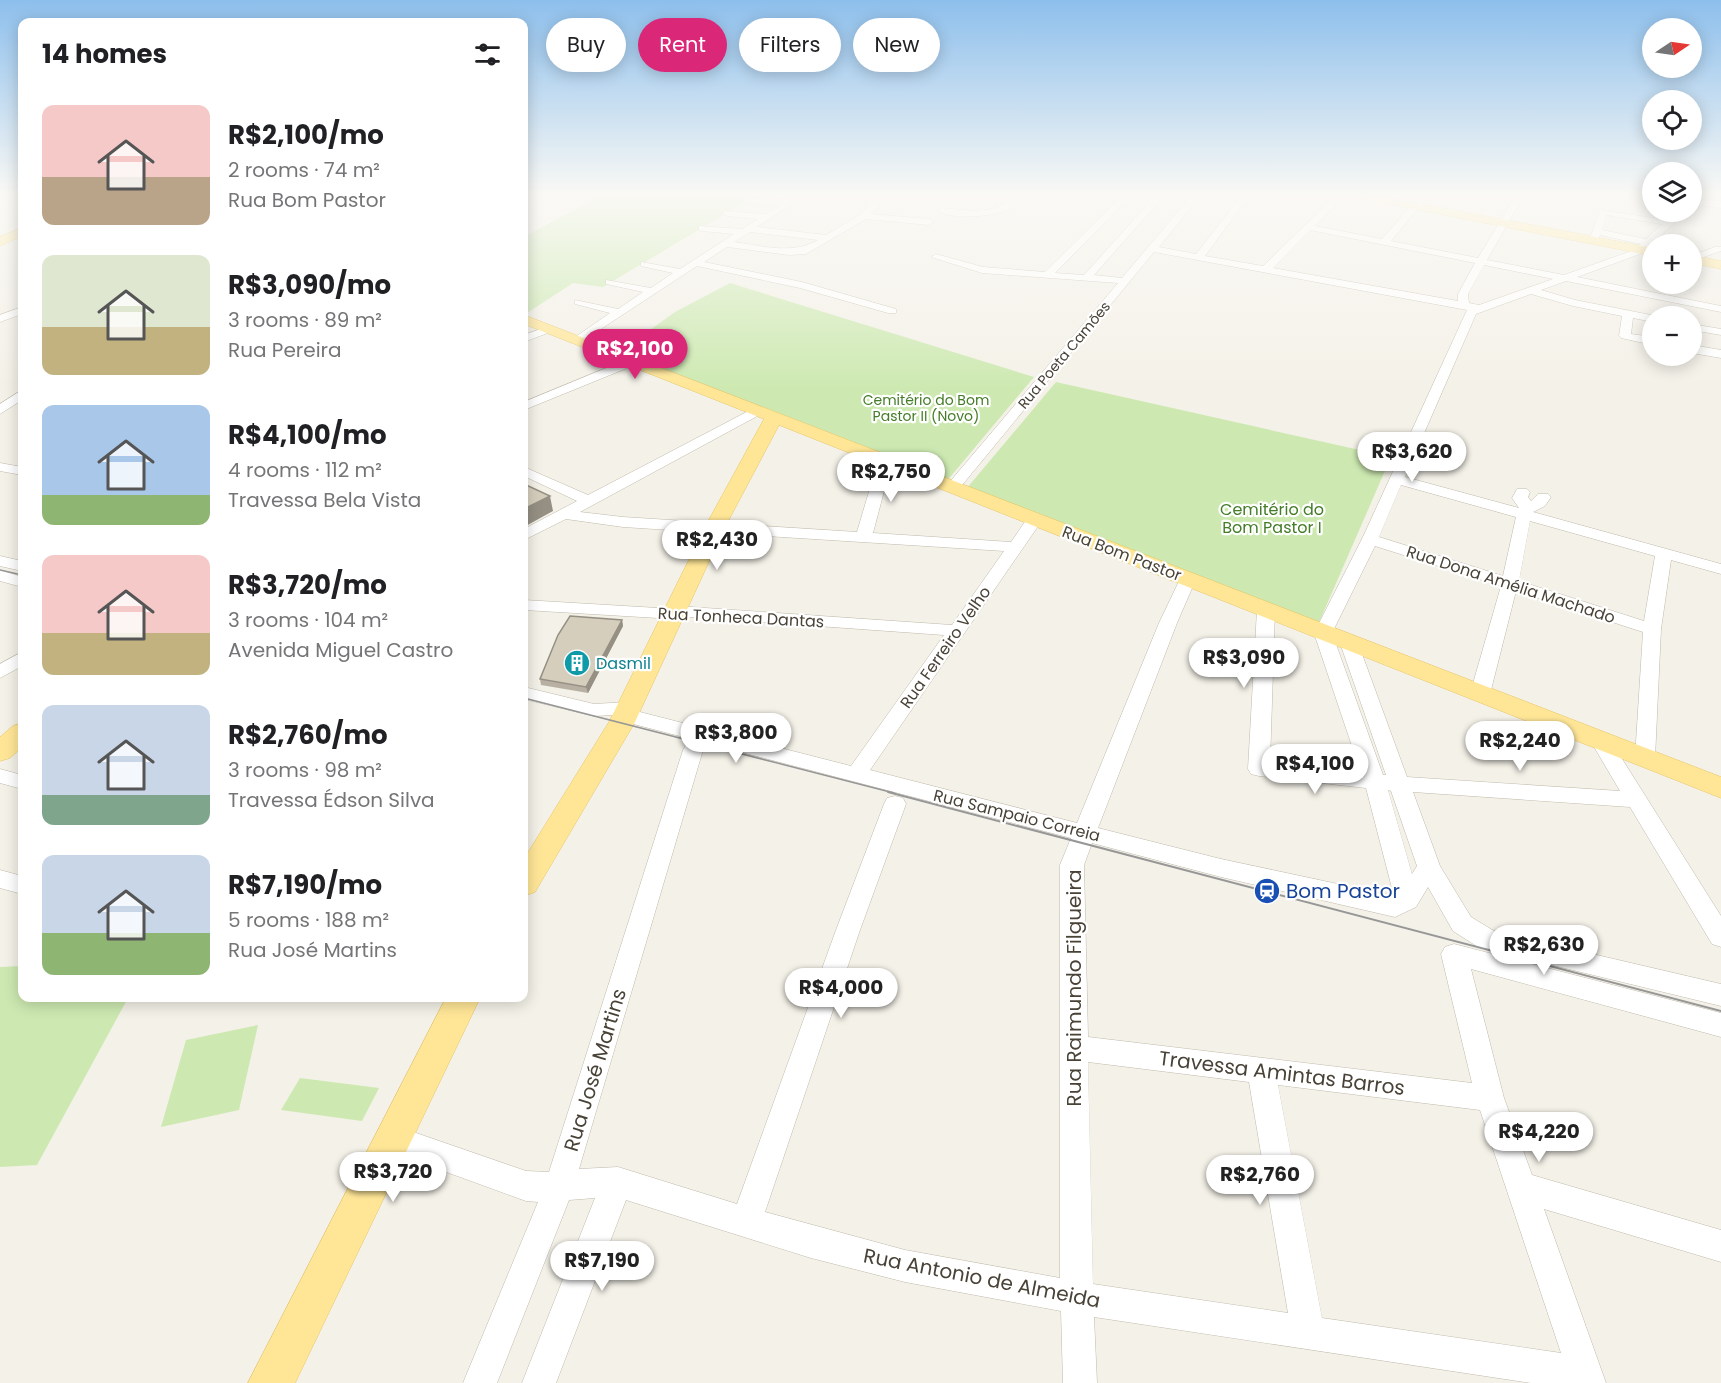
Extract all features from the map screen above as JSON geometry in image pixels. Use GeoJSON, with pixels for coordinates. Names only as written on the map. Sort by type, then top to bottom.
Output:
{"type":"FeatureCollection","features":[{"type":"Feature","properties":{"kind":"main road"},"geometry":{"type":"LineString","coordinates":[[1702,261],[1721,265]]}},
{"type":"Feature","properties":{"kind":"main road","name":"Rua Bom Pastor"},"geometry":{"type":"LineString","coordinates":[[528,321],[633,361],[764,422],[885,460],[1721,788]]}},
{"type":"Feature","properties":{"kind":"main road"},"geometry":{"type":"LineString","coordinates":[[528,877],[626,698],[708,526],[764,422]]}},
{"type":"Feature","properties":{"kind":"main road"},"geometry":{"type":"LineString","coordinates":[[0,752],[18,736]]}},
{"type":"Feature","properties":{"kind":"main road"},"geometry":{"type":"LineString","coordinates":[[271,1383],[461,1002]]}},
{"type":"Feature","properties":{"kind":"street"},"geometry":{"type":"LineString","coordinates":[[577,340],[700,260]]}},
{"type":"Feature","properties":{"kind":"street"},"geometry":{"type":"LineString","coordinates":[[772,260],[781,262]]}},
{"type":"Feature","properties":{"kind":"street"},"geometry":{"type":"LineString","coordinates":[[942,260],[982,270],[1126,281]]}},
{"type":"Feature","properties":{"kind":"street"},"geometry":{"type":"LineString","coordinates":[[1048,274],[1063,260]]}},
{"type":"Feature","properties":{"kind":"street"},"geometry":{"type":"LineString","coordinates":[[1087,277],[1108,260]]}},
{"type":"Feature","properties":{"kind":"street","name":"Rua Poeta Camões"},"geometry":{"type":"LineString","coordinates":[[953,487],[1145,260]]}},
{"type":"Feature","properties":{"kind":"street"},"geometry":{"type":"LineString","coordinates":[[1212,260],[1470,307],[1528,290],[1614,260]]}},
{"type":"Feature","properties":{"kind":"street"},"geometry":{"type":"LineString","coordinates":[[1265,270],[1275,260]]}},
{"type":"Feature","properties":{"kind":"street"},"geometry":{"type":"LineString","coordinates":[[1468,260],[1721,309]]}},
{"type":"Feature","properties":{"kind":"street"},"geometry":{"type":"LineString","coordinates":[[1407,900],[1375,782],[1323,633],[1370,539],[1471,312],[1463,294],[1480,262]]}},
{"type":"Feature","properties":{"kind":"street"},"geometry":{"type":"LineString","coordinates":[[695,263],[802,285],[892,311]]}},
{"type":"Feature","properties":{"kind":"street"},"geometry":{"type":"LineString","coordinates":[[645,264],[681,272]]}},
{"type":"Feature","properties":{"kind":"street"},"geometry":{"type":"LineString","coordinates":[[610,282],[651,291]]}},
{"type":"Feature","properties":{"kind":"street"},"geometry":{"type":"LineString","coordinates":[[1528,290],[1642,318]]}},
{"type":"Feature","properties":{"kind":"street"},"geometry":{"type":"LineString","coordinates":[[579,302],[618,312]]}},
{"type":"Feature","properties":{"kind":"street"},"geometry":{"type":"LineString","coordinates":[[0,319],[18,312]]}},
{"type":"Feature","properties":{"kind":"street"},"geometry":{"type":"LineString","coordinates":[[1628,315],[1625,336],[1642,339]]}},
{"type":"Feature","properties":{"kind":"street"},"geometry":{"type":"LineString","coordinates":[[528,337],[549,329]]}},
{"type":"Feature","properties":{"kind":"street"},"geometry":{"type":"LineString","coordinates":[[1702,329],[1721,332]]}},
{"type":"Feature","properties":{"kind":"street"},"geometry":{"type":"LineString","coordinates":[[1702,351],[1721,354]]}},
{"type":"Feature","properties":{"kind":"street"},"geometry":{"type":"LineString","coordinates":[[528,404],[633,361]]}},
{"type":"Feature","properties":{"kind":"street"},"geometry":{"type":"LineString","coordinates":[[0,392],[18,395]]}},
{"type":"Feature","properties":{"kind":"street"},"geometry":{"type":"LineString","coordinates":[[0,410],[18,398]]}},
{"type":"Feature","properties":{"kind":"street"},"geometry":{"type":"LineString","coordinates":[[528,533],[588,500],[764,422]]}},
{"type":"Feature","properties":{"kind":"street"},"geometry":{"type":"LineString","coordinates":[[864,536],[885,460]]}},
{"type":"Feature","properties":{"kind":"street"},"geometry":{"type":"LineString","coordinates":[[0,467],[18,470]]}},
{"type":"Feature","properties":{"kind":"street"},"geometry":{"type":"LineString","coordinates":[[528,473],[588,500]]}},
{"type":"Feature","properties":{"kind":"street"},"geometry":{"type":"LineString","coordinates":[[1396,479],[1526,510],[1721,569]]}},
{"type":"Feature","properties":{"kind":"street"},"geometry":{"type":"LineString","coordinates":[[1480,694],[1510,584],[1526,510],[1520,498],[1522,492]]}},
{"type":"Feature","properties":{"kind":"street"},"geometry":{"type":"LineString","coordinates":[[1526,510],[1540,503],[1543,497]]}},
{"type":"Feature","properties":{"kind":"street"},"geometry":{"type":"LineString","coordinates":[[563,514],[623,522],[1014,546]]}},
{"type":"Feature","properties":{"kind":"street","name":"Rua Ferreiro Velho"},"geometry":{"type":"LineString","coordinates":[[856,775],[1035,519]]}},
{"type":"Feature","properties":{"kind":"street","name":"Rua Dona Amélia Machado"},"geometry":{"type":"LineString","coordinates":[[1370,539],[1652,629]]}},
{"type":"Feature","properties":{"kind":"street"},"geometry":{"type":"LineString","coordinates":[[1645,758],[1652,629],[1664,552]]}},
{"type":"Feature","properties":{"kind":"street"},"geometry":{"type":"LineString","coordinates":[[0,561],[12,578]]}},
{"type":"Feature","properties":{"kind":"street","name":"Rua Raimundo Filgueira"},"geometry":{"type":"LineString","coordinates":[[1080,1383],[1072,865],[1168,623],[1188,579]]}},
{"type":"Feature","properties":{"kind":"street","name":"Rua Tonheca Dantas"},"geometry":{"type":"LineString","coordinates":[[528,605],[958,631]]}},
{"type":"Feature","properties":{"kind":"street"},"geometry":{"type":"LineString","coordinates":[[1266,609],[1259,770],[1375,782],[1636,800]]}},
{"type":"Feature","properties":{"kind":"street"},"geometry":{"type":"LineString","coordinates":[[1349,643],[1429,867],[1462,924],[1487,940],[1721,995]]}},
{"type":"Feature","properties":{"kind":"street"},"geometry":{"type":"LineString","coordinates":[[0,672],[18,661]]}},
{"type":"Feature","properties":{"kind":"street","name":"Rua Sampaio Correia"},"geometry":{"type":"LineString","coordinates":[[528,694],[594,710],[626,698],[856,775],[1221,868],[1395,908],[1407,900]]}},
{"type":"Feature","properties":{"kind":"street"},"geometry":{"type":"LineString","coordinates":[[1600,740],[1721,937]]}},
{"type":"Feature","properties":{"kind":"street","name":"Rua José Martins"},"geometry":{"type":"LineString","coordinates":[[480,1383],[559,1187],[693,750]]}},
{"type":"Feature","properties":{"kind":"street"},"geometry":{"type":"LineString","coordinates":[[0,776],[18,781]]}},
{"type":"Feature","properties":{"kind":"street"},"geometry":{"type":"LineString","coordinates":[[747,1220],[848,930],[895,804]]}},
{"type":"Feature","properties":{"kind":"street"},"geometry":{"type":"LineString","coordinates":[[1407,900],[1429,867]]}},
{"type":"Feature","properties":{"kind":"street"},"geometry":{"type":"LineString","coordinates":[[0,879],[18,884]]}},
{"type":"Feature","properties":{"kind":"street"},"geometry":{"type":"LineString","coordinates":[[1587,1378],[1491,1098],[1454,954],[1721,1025]]}},
{"type":"Feature","properties":{"kind":"street","name":"Travessa Amintas Barros"},"geometry":{"type":"LineString","coordinates":[[1074,1048],[1491,1098]]}},
{"type":"Feature","properties":{"kind":"street"},"geometry":{"type":"LineString","coordinates":[[1261,1070],[1308,1332]]}},
{"type":"Feature","properties":{"kind":"street","name":"Rua Antonio de Almeida"},"geometry":{"type":"LineString","coordinates":[[393,1139],[526,1186],[559,1187],[596,1182],[618,1182],[747,1220],[811,1242],[905,1266],[1077,1298],[1308,1332],[1587,1378]]}},
{"type":"Feature","properties":{"kind":"street"},"geometry":{"type":"LineString","coordinates":[[539,1383],[618,1182]]}},
{"type":"Feature","properties":{"kind":"street"},"geometry":{"type":"LineString","coordinates":[[1521,1187],[1721,1246]]}},
{"type":"Feature","properties":{"kind":"green space"},"geometry":{"type":"Polygon","coordinates":[[[528,260],[649,260],[603,287],[573,283],[528,312],[528,260]]]}},
{"type":"Feature","properties":{"kind":"green space","name":"Cemitério do Bom Pastor II (Novo)"},"geometry":{"type":"Polygon","coordinates":[[[730,283],[1034,377],[946,482],[618,353],[675,312],[730,283]]]}},
{"type":"Feature","properties":{"kind":"green space","name":"Cemitério do Bom Pastor I"},"geometry":{"type":"Polygon","coordinates":[[[1056,382],[1391,457],[1317,627],[967,488],[1056,382]]]}},
{"type":"Feature","properties":{"kind":"green space"},"geometry":{"type":"Polygon","coordinates":[[[18,966],[18,1002],[126,1002],[37,1165],[0,1167],[0,967],[18,966]]]}},
{"type":"Feature","properties":{"kind":"green space"},"geometry":{"type":"Polygon","coordinates":[[[258,1025],[239,1110],[161,1127],[186,1040],[258,1025]]]}},
{"type":"Feature","properties":{"kind":"green space"},"geometry":{"type":"Polygon","coordinates":[[[300,1078],[379,1088],[362,1121],[281,1110],[300,1078]]]}},
{"type":"Feature","properties":{"kind":"building"},"geometry":{"type":"Polygon","coordinates":[[[528,486],[550,496],[528,507],[528,486]]]}},
{"type":"Feature","properties":{"kind":"building","name":"Dasmil"},"geometry":{"type":"Polygon","coordinates":[[[570,616],[622,620],[586,687],[540,679],[558,635],[570,616]]]}},
{"type":"Feature","properties":{"kind":"tram line"},"geometry":{"type":"LineString","coordinates":[[0,570],[18,574]]}},
{"type":"Feature","properties":{"kind":"tram line"},"geometry":{"type":"LineString","coordinates":[[528,699],[894,793]]}},
{"type":"Feature","properties":{"kind":"tram line"},"geometry":{"type":"LineString","coordinates":[[888,792],[1721,1011]]}},
{"type":"Feature","properties":{"kind":"place","name":"Dasmil"},"geometry":{"type":"Point","coordinates":[577,663]}},
{"type":"Feature","properties":{"kind":"place","name":"Bom Pastor"},"geometry":{"type":"Point","coordinates":[1267,891]}}]}
